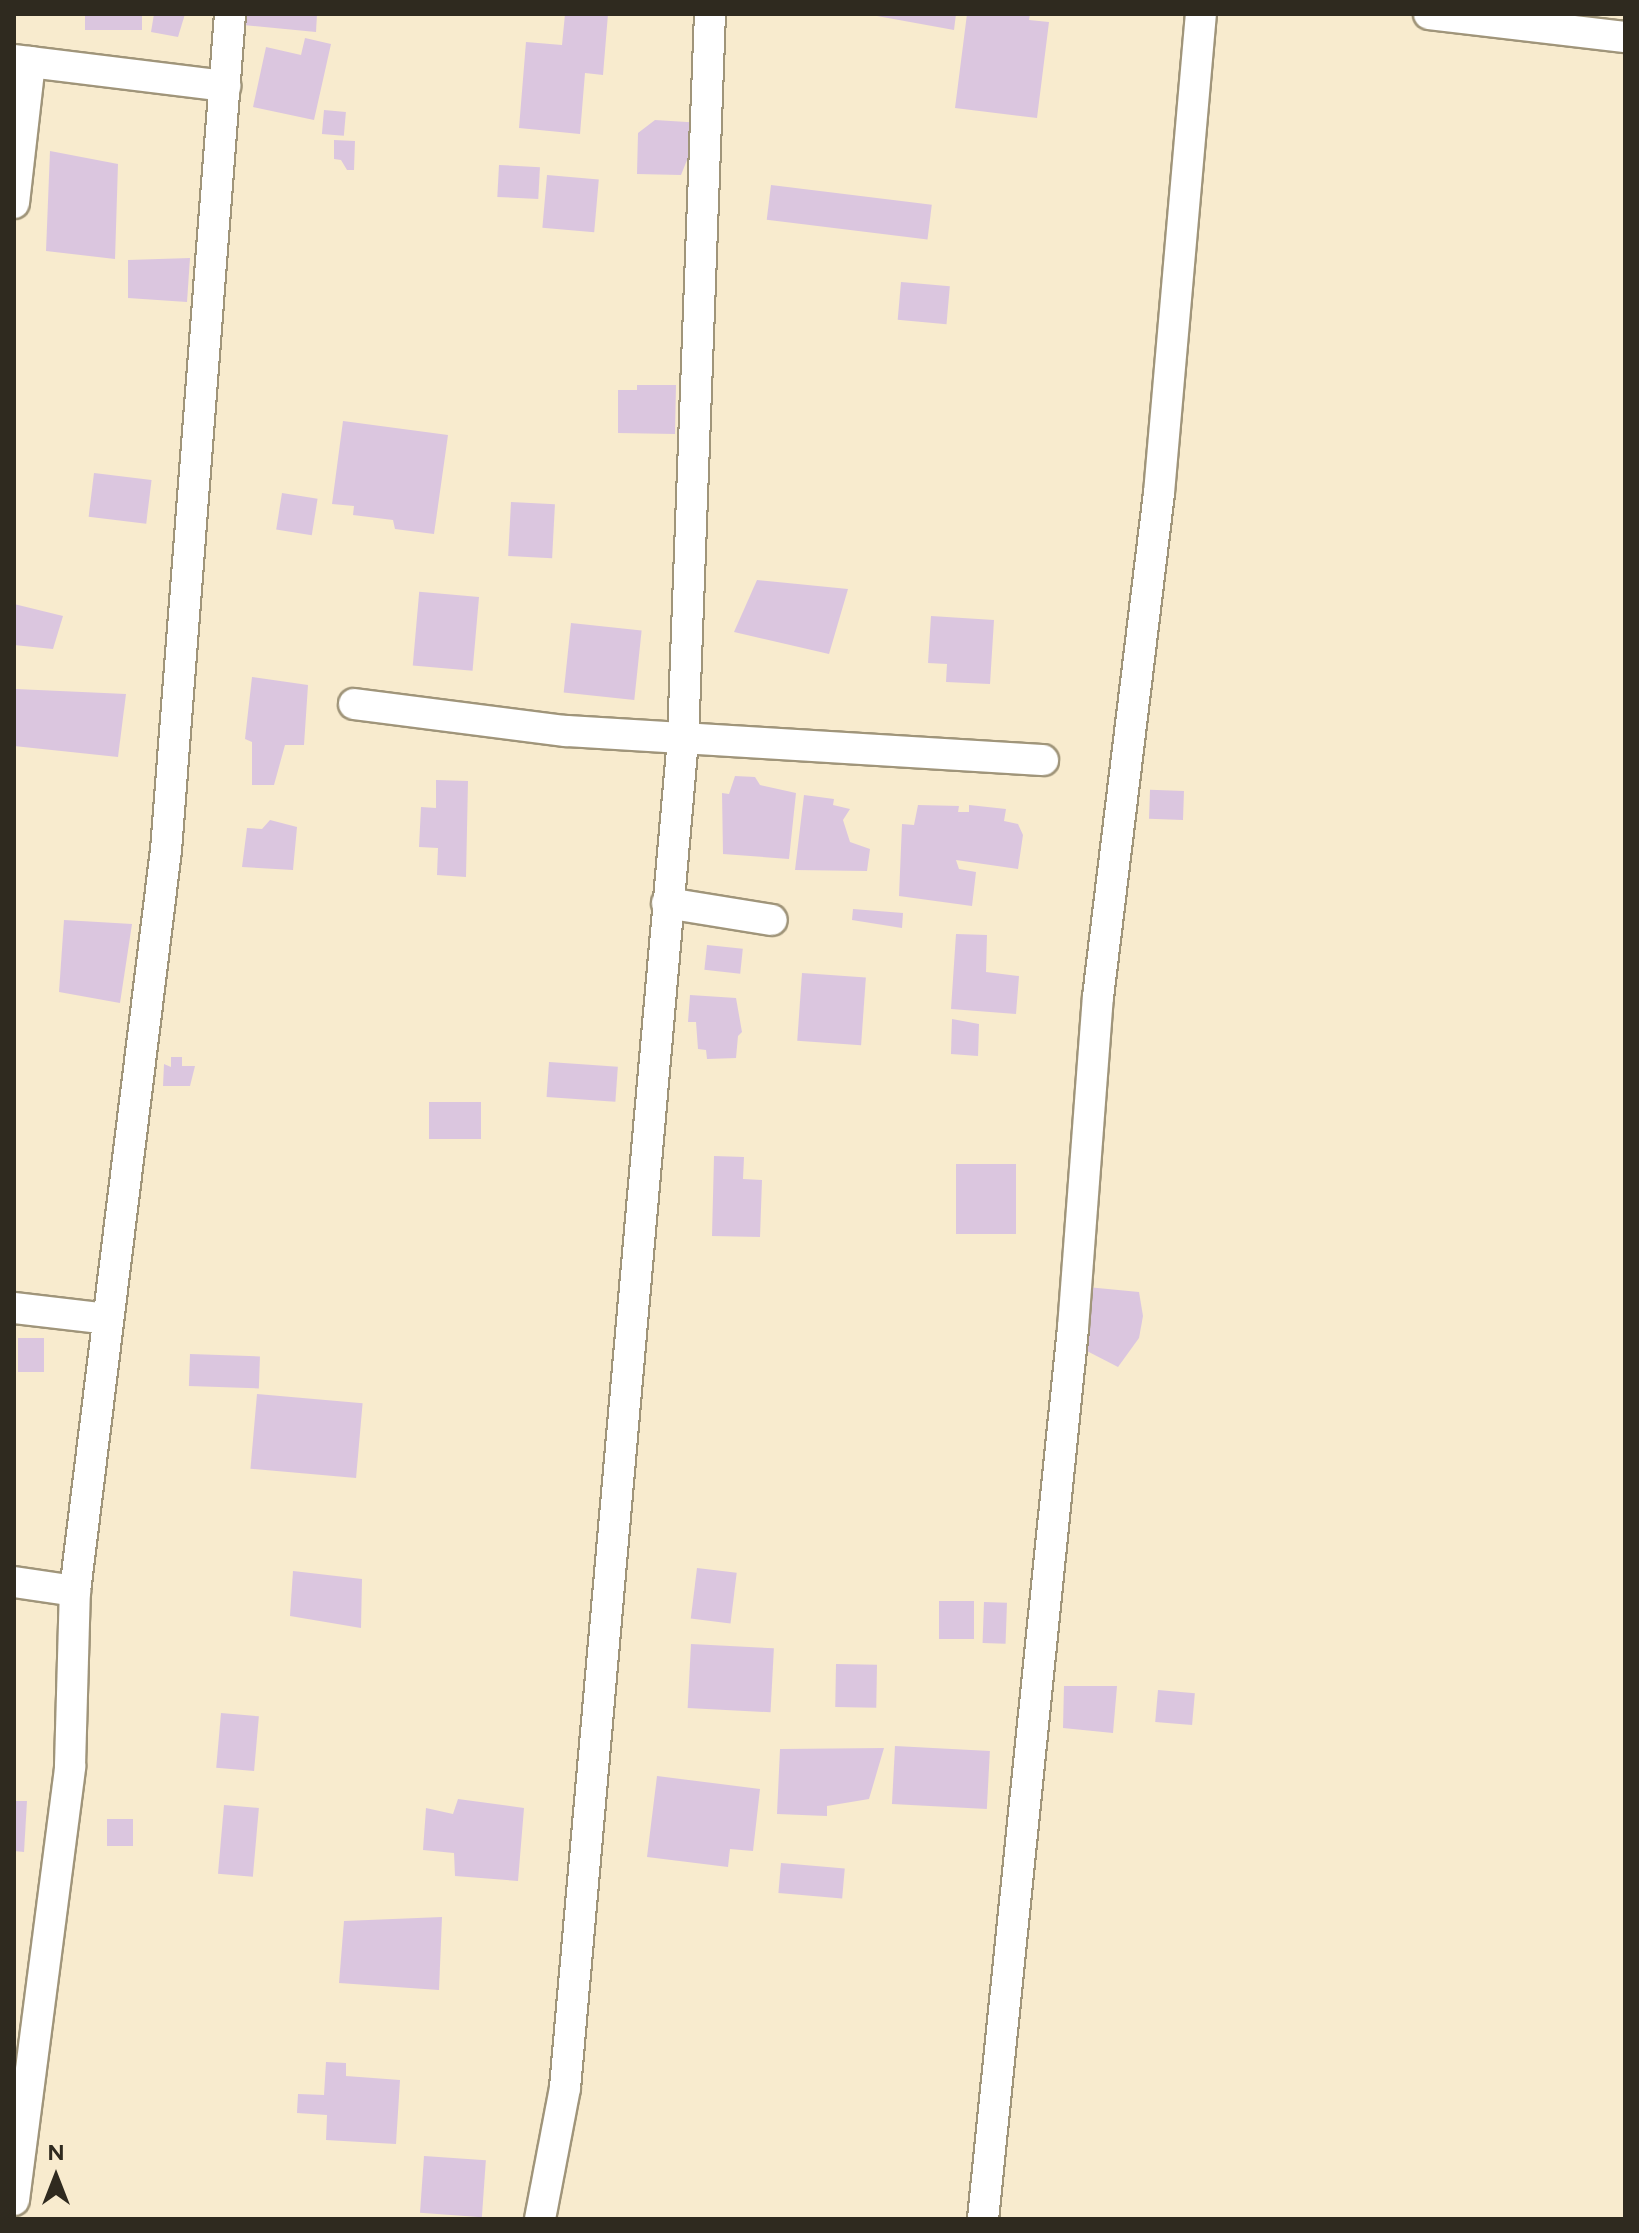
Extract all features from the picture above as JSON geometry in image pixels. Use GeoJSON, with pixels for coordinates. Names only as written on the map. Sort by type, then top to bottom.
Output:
{"type":"FeatureCollection","features":[{"type":"Feature","properties":{"kind":"street"},"geometry":{"type":"LineString","coordinates":[[14,2200],[70,1766],[75,1591],[166,850],[230,14]]}},
{"type":"Feature","properties":{"kind":"street"},"geometry":{"type":"LineString","coordinates":[[540,2219],[565,2088],[683,739],[710,14]]}},
{"type":"Feature","properties":{"kind":"street"},"geometry":{"type":"LineString","coordinates":[[983,2219],[1073,1328],[1098,997],[1159,493],[1201,14]]}},
{"type":"Feature","properties":{"kind":"street"},"geometry":{"type":"LineString","coordinates":[[1429,14],[1625,37]]}},
{"type":"Feature","properties":{"kind":"street"},"geometry":{"type":"LineString","coordinates":[[14,203],[22,61],[225,86]]}},
{"type":"Feature","properties":{"kind":"street"},"geometry":{"type":"LineString","coordinates":[[354,704],[566,731],[1043,760]]}},
{"type":"Feature","properties":{"kind":"street"},"geometry":{"type":"LineString","coordinates":[[667,903],[772,920]]}},
{"type":"Feature","properties":{"kind":"street"},"geometry":{"type":"LineString","coordinates":[[14,1308],[107,1319]]}},
{"type":"Feature","properties":{"kind":"street"},"geometry":{"type":"LineString","coordinates":[[14,1582],[75,1591]]}},
{"type":"Feature","properties":{"kind":"building"},"geometry":{"type":"Polygon","coordinates":[[[85,14],[142,14],[142,30],[85,30],[85,14]]]}},
{"type":"Feature","properties":{"kind":"building"},"geometry":{"type":"Polygon","coordinates":[[[154,14],[185,14],[178,37],[151,32],[154,14]]]}},
{"type":"Feature","properties":{"kind":"building"},"geometry":{"type":"Polygon","coordinates":[[[244,14],[317,14],[316,32],[243,25],[244,14]]]}},
{"type":"Feature","properties":{"kind":"building"},"geometry":{"type":"Polygon","coordinates":[[[565,14],[608,14],[603,75],[585,73],[580,134],[519,128],[526,42],[562,45],[565,14]]]}},
{"type":"Feature","properties":{"kind":"building"},"geometry":{"type":"Polygon","coordinates":[[[866,14],[956,14],[954,30],[866,14]]]}},
{"type":"Feature","properties":{"kind":"building"},"geometry":{"type":"Polygon","coordinates":[[[967,14],[1030,14],[1029,20],[1049,22],[1037,118],[955,108],[967,14]]]}},
{"type":"Feature","properties":{"kind":"building"},"geometry":{"type":"Polygon","coordinates":[[[305,38],[331,44],[314,120],[253,107],[266,47],[301,55],[305,38]]]}},
{"type":"Feature","properties":{"kind":"building"},"geometry":{"type":"Polygon","coordinates":[[[324,110],[346,112],[344,136],[322,134],[324,110]]]}},
{"type":"Feature","properties":{"kind":"building"},"geometry":{"type":"Polygon","coordinates":[[[655,120],[703,123],[701,165],[687,160],[681,175],[637,174],[638,133],[655,120]]]}},
{"type":"Feature","properties":{"kind":"building"},"geometry":{"type":"Polygon","coordinates":[[[334,140],[355,141],[354,170],[347,170],[341,160],[334,159],[334,140]]]}},
{"type":"Feature","properties":{"kind":"building"},"geometry":{"type":"Polygon","coordinates":[[[50,151],[118,164],[115,259],[46,251],[50,151]]]}},
{"type":"Feature","properties":{"kind":"building"},"geometry":{"type":"Polygon","coordinates":[[[499,165],[540,167],[538,199],[497,197],[499,165]]]}},
{"type":"Feature","properties":{"kind":"building"},"geometry":{"type":"Polygon","coordinates":[[[547,175],[599,180],[594,232],[542,228],[547,175]]]}},
{"type":"Feature","properties":{"kind":"building"},"geometry":{"type":"Polygon","coordinates":[[[771,185],[932,205],[928,239],[767,220],[771,185]]]}},
{"type":"Feature","properties":{"kind":"building"},"geometry":{"type":"Polygon","coordinates":[[[190,258],[187,302],[128,298],[128,260],[190,258]]]}},
{"type":"Feature","properties":{"kind":"building"},"geometry":{"type":"Polygon","coordinates":[[[901,282],[950,286],[947,324],[898,320],[901,282]]]}},
{"type":"Feature","properties":{"kind":"building"},"geometry":{"type":"Polygon","coordinates":[[[637,385],[676,385],[675,434],[618,433],[618,390],[637,390],[637,385]]]}},
{"type":"Feature","properties":{"kind":"building"},"geometry":{"type":"Polygon","coordinates":[[[343,421],[448,435],[434,534],[395,529],[393,520],[353,515],[354,506],[332,504],[343,421]]]}},
{"type":"Feature","properties":{"kind":"building"},"geometry":{"type":"Polygon","coordinates":[[[94,473],[152,480],[146,524],[89,517],[94,473]]]}},
{"type":"Feature","properties":{"kind":"building"},"geometry":{"type":"Polygon","coordinates":[[[282,493],[318,499],[312,535],[276,530],[282,493]]]}},
{"type":"Feature","properties":{"kind":"building"},"geometry":{"type":"Polygon","coordinates":[[[511,502],[555,504],[552,558],[508,556],[511,502]]]}},
{"type":"Feature","properties":{"kind":"building"},"geometry":{"type":"Polygon","coordinates":[[[757,580],[848,589],[829,654],[734,632],[757,580]]]}},
{"type":"Feature","properties":{"kind":"building"},"geometry":{"type":"Polygon","coordinates":[[[419,592],[479,597],[473,671],[413,665],[419,592]]]}},
{"type":"Feature","properties":{"kind":"building"},"geometry":{"type":"Polygon","coordinates":[[[14,604],[63,616],[53,649],[14,645],[14,604]]]}},
{"type":"Feature","properties":{"kind":"building"},"geometry":{"type":"Polygon","coordinates":[[[931,616],[994,620],[990,684],[946,682],[947,664],[928,663],[931,616]]]}},
{"type":"Feature","properties":{"kind":"building"},"geometry":{"type":"Polygon","coordinates":[[[571,623],[642,630],[634,700],[564,693],[571,623]]]}},
{"type":"Feature","properties":{"kind":"building"},"geometry":{"type":"Polygon","coordinates":[[[252,677],[308,685],[304,745],[285,745],[274,785],[252,785],[252,742],[245,739],[252,677]]]}},
{"type":"Feature","properties":{"kind":"building"},"geometry":{"type":"Polygon","coordinates":[[[16,689],[126,694],[118,757],[14,746],[16,689]]]}},
{"type":"Feature","properties":{"kind":"building"},"geometry":{"type":"Polygon","coordinates":[[[735,776],[755,777],[760,785],[796,793],[789,859],[723,854],[722,793],[729,794],[735,776]]]}},
{"type":"Feature","properties":{"kind":"building"},"geometry":{"type":"Polygon","coordinates":[[[436,780],[468,781],[466,877],[437,875],[438,848],[419,847],[421,807],[436,808],[436,780]]]}},
{"type":"Feature","properties":{"kind":"building"},"geometry":{"type":"Polygon","coordinates":[[[1150,790],[1184,791],[1183,820],[1149,819],[1150,790]]]}},
{"type":"Feature","properties":{"kind":"building"},"geometry":{"type":"Polygon","coordinates":[[[804,795],[834,799],[833,805],[850,809],[843,820],[850,842],[870,849],[867,871],[795,870],[804,795]]]}},
{"type":"Feature","properties":{"kind":"building"},"geometry":{"type":"Polygon","coordinates":[[[918,805],[959,806],[958,812],[969,812],[969,805],[1006,809],[1004,821],[1018,824],[1023,835],[1018,869],[956,860],[959,869],[976,872],[972,906],[899,896],[902,824],[914,825],[918,805]]]}},
{"type":"Feature","properties":{"kind":"building"},"geometry":{"type":"Polygon","coordinates":[[[270,820],[297,827],[293,870],[242,867],[247,828],[262,829],[270,820]]]}},
{"type":"Feature","properties":{"kind":"building"},"geometry":{"type":"Polygon","coordinates":[[[853,909],[903,913],[902,928],[852,920],[853,909]]]}},
{"type":"Feature","properties":{"kind":"building"},"geometry":{"type":"Polygon","coordinates":[[[64,920],[132,924],[120,1003],[59,992],[64,920]]]}},
{"type":"Feature","properties":{"kind":"building"},"geometry":{"type":"Polygon","coordinates":[[[956,934],[987,935],[986,972],[1019,976],[1016,1014],[951,1009],[956,934]]]}},
{"type":"Feature","properties":{"kind":"building"},"geometry":{"type":"Polygon","coordinates":[[[707,945],[743,949],[740,974],[704,970],[707,945]]]}},
{"type":"Feature","properties":{"kind":"building"},"geometry":{"type":"Polygon","coordinates":[[[802,973],[866,977],[861,1045],[797,1041],[802,973]]]}},
{"type":"Feature","properties":{"kind":"building"},"geometry":{"type":"Polygon","coordinates":[[[690,995],[736,998],[742,1032],[738,1036],[736,1058],[707,1059],[706,1050],[698,1049],[696,1022],[688,1022],[690,995]]]}},
{"type":"Feature","properties":{"kind":"building"},"geometry":{"type":"Polygon","coordinates":[[[952,1019],[979,1024],[978,1056],[951,1054],[952,1019]]]}},
{"type":"Feature","properties":{"kind":"building"},"geometry":{"type":"Polygon","coordinates":[[[171,1057],[182,1057],[182,1066],[195,1066],[190,1086],[163,1086],[164,1064],[171,1067],[171,1057]]]}},
{"type":"Feature","properties":{"kind":"building"},"geometry":{"type":"Polygon","coordinates":[[[549,1062],[618,1067],[615,1102],[547,1097],[549,1062]]]}},
{"type":"Feature","properties":{"kind":"building"},"geometry":{"type":"Polygon","coordinates":[[[429,1102],[481,1102],[481,1139],[429,1139],[429,1102]]]}},
{"type":"Feature","properties":{"kind":"building"},"geometry":{"type":"Polygon","coordinates":[[[714,1156],[744,1157],[743,1179],[762,1180],[760,1237],[712,1236],[714,1156]]]}},
{"type":"Feature","properties":{"kind":"building"},"geometry":{"type":"Polygon","coordinates":[[[956,1164],[1016,1164],[1016,1234],[956,1234],[956,1164]]]}},
{"type":"Feature","properties":{"kind":"building"},"geometry":{"type":"Polygon","coordinates":[[[1087,1287],[1139,1292],[1143,1316],[1139,1338],[1118,1367],[1085,1350],[1087,1287]]]}},
{"type":"Feature","properties":{"kind":"building"},"geometry":{"type":"Polygon","coordinates":[[[18,1338],[44,1338],[44,1372],[18,1372],[18,1338]]]}},
{"type":"Feature","properties":{"kind":"building"},"geometry":{"type":"Polygon","coordinates":[[[190,1354],[260,1356],[259,1388],[189,1386],[190,1354]]]}},
{"type":"Feature","properties":{"kind":"building"},"geometry":{"type":"Polygon","coordinates":[[[257,1394],[363,1403],[356,1478],[250,1469],[257,1394]]]}},
{"type":"Feature","properties":{"kind":"building"},"geometry":{"type":"Polygon","coordinates":[[[697,1568],[737,1573],[730,1623],[691,1619],[697,1568]]]}},
{"type":"Feature","properties":{"kind":"building"},"geometry":{"type":"Polygon","coordinates":[[[293,1571],[362,1579],[361,1628],[290,1616],[293,1571]]]}},
{"type":"Feature","properties":{"kind":"building"},"geometry":{"type":"Polygon","coordinates":[[[939,1601],[974,1601],[974,1639],[939,1639],[939,1601]]]}},
{"type":"Feature","properties":{"kind":"building"},"geometry":{"type":"Polygon","coordinates":[[[984,1602],[1007,1603],[1006,1644],[983,1643],[984,1602]]]}},
{"type":"Feature","properties":{"kind":"building"},"geometry":{"type":"Polygon","coordinates":[[[691,1644],[774,1648],[771,1712],[688,1708],[691,1644]]]}},
{"type":"Feature","properties":{"kind":"building"},"geometry":{"type":"Polygon","coordinates":[[[836,1664],[877,1665],[876,1708],[835,1707],[836,1664]]]}},
{"type":"Feature","properties":{"kind":"building"},"geometry":{"type":"Polygon","coordinates":[[[1064,1686],[1117,1686],[1113,1733],[1063,1728],[1064,1686]]]}},
{"type":"Feature","properties":{"kind":"building"},"geometry":{"type":"Polygon","coordinates":[[[1158,1690],[1195,1693],[1192,1725],[1155,1722],[1158,1690]]]}},
{"type":"Feature","properties":{"kind":"building"},"geometry":{"type":"Polygon","coordinates":[[[221,1713],[259,1716],[254,1771],[216,1768],[221,1713]]]}},
{"type":"Feature","properties":{"kind":"building"},"geometry":{"type":"Polygon","coordinates":[[[895,1746],[990,1751],[987,1809],[892,1804],[895,1746]]]}},
{"type":"Feature","properties":{"kind":"building"},"geometry":{"type":"Polygon","coordinates":[[[884,1748],[869,1799],[827,1806],[827,1816],[777,1814],[780,1749],[884,1748]]]}},
{"type":"Feature","properties":{"kind":"building"},"geometry":{"type":"Polygon","coordinates":[[[657,1776],[760,1789],[753,1851],[730,1849],[728,1867],[647,1857],[657,1776]]]}},
{"type":"Feature","properties":{"kind":"building"},"geometry":{"type":"Polygon","coordinates":[[[458,1799],[524,1808],[518,1881],[455,1876],[454,1853],[423,1850],[426,1808],[453,1814],[458,1799]]]}},
{"type":"Feature","properties":{"kind":"building"},"geometry":{"type":"Polygon","coordinates":[[[14,1801],[27,1801],[24,1852],[14,1851],[14,1801]]]}},
{"type":"Feature","properties":{"kind":"building"},"geometry":{"type":"Polygon","coordinates":[[[224,1805],[259,1808],[253,1877],[218,1874],[224,1805]]]}},
{"type":"Feature","properties":{"kind":"building"},"geometry":{"type":"Polygon","coordinates":[[[107,1819],[133,1819],[133,1846],[107,1846],[107,1819]]]}},
{"type":"Feature","properties":{"kind":"building"},"geometry":{"type":"Polygon","coordinates":[[[781,1863],[845,1869],[842,1898],[778,1893],[781,1863]]]}},
{"type":"Feature","properties":{"kind":"building"},"geometry":{"type":"Polygon","coordinates":[[[442,1917],[439,1990],[339,1983],[344,1921],[442,1917]]]}},
{"type":"Feature","properties":{"kind":"building"},"geometry":{"type":"Polygon","coordinates":[[[326,2062],[346,2063],[346,2076],[400,2080],[396,2144],[326,2140],[327,2115],[297,2113],[298,2094],[324,2095],[326,2062]]]}},
{"type":"Feature","properties":{"kind":"building"},"geometry":{"type":"Polygon","coordinates":[[[424,2156],[486,2160],[482,2217],[420,2213],[424,2156]]]}}]}
